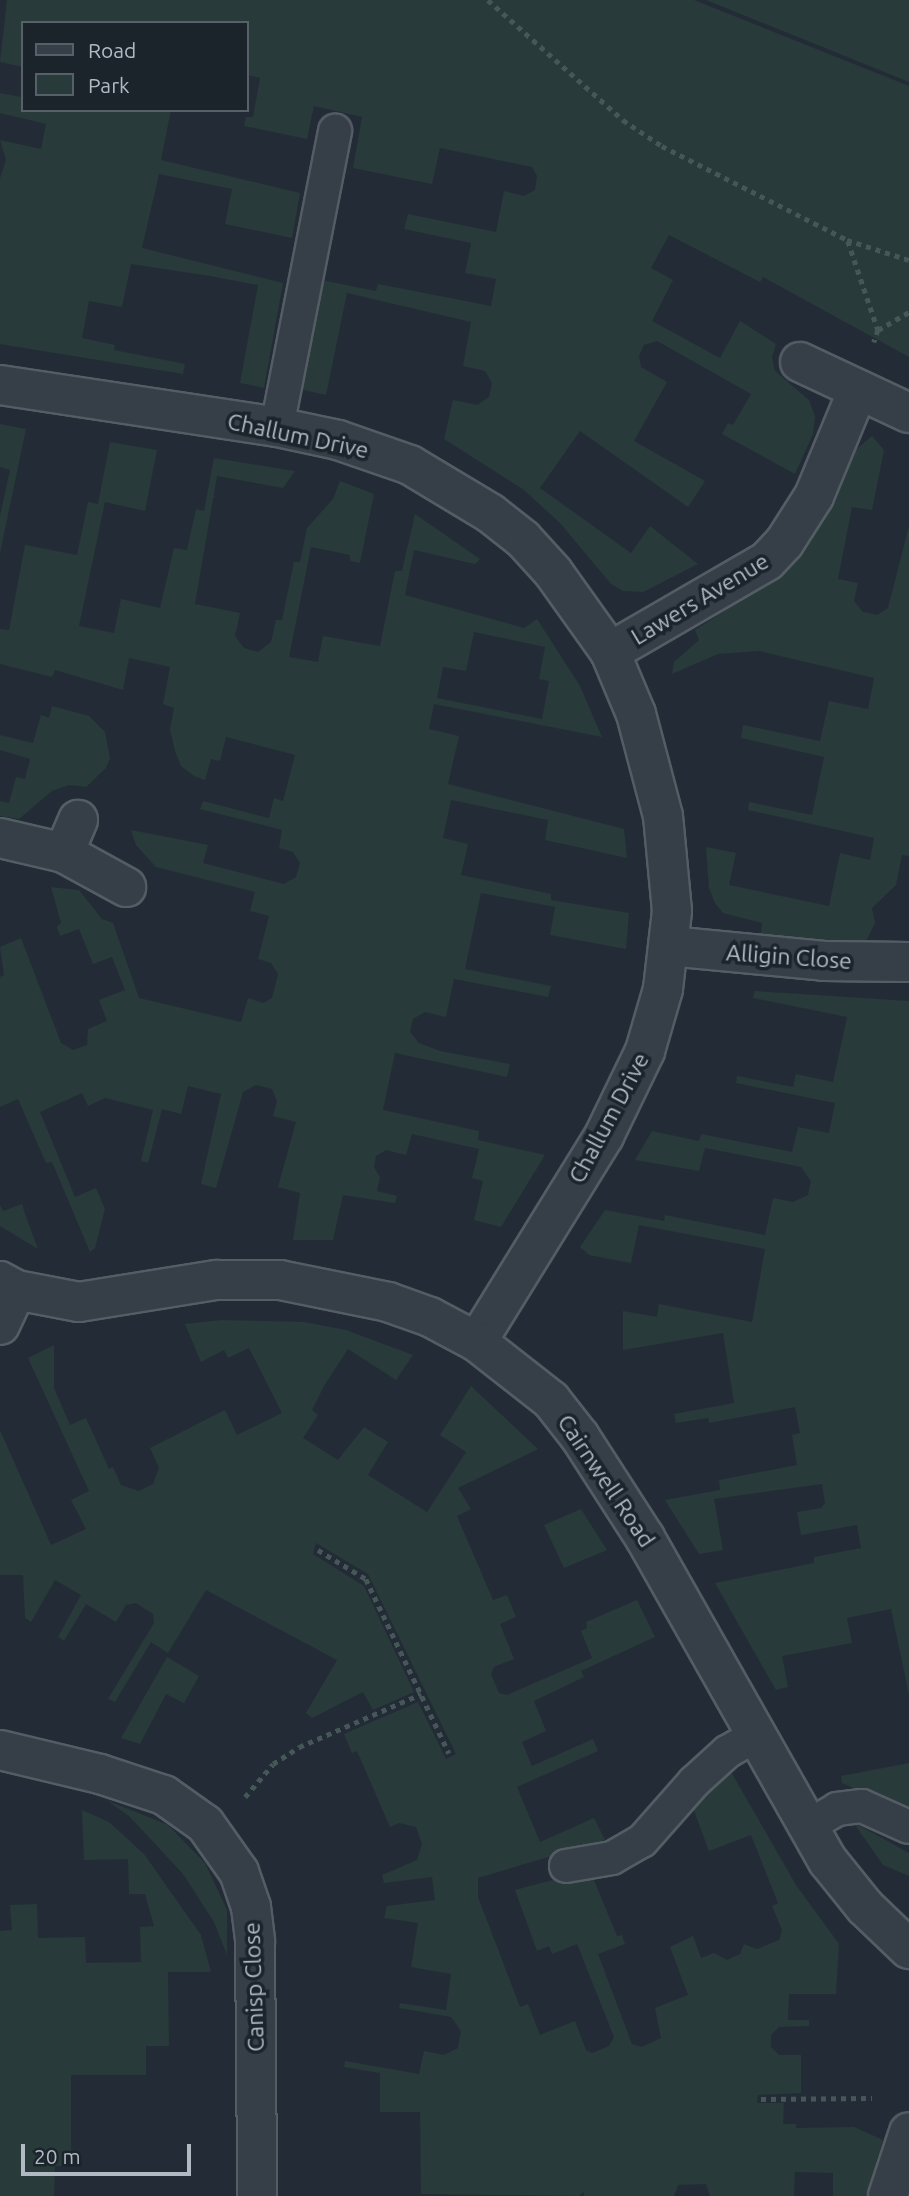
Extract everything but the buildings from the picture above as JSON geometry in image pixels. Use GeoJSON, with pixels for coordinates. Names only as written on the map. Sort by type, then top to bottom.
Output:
{"type":"FeatureCollection","features":[{"type":"Feature","properties":{"kind":"street"},"geometry":{"type":"LineString","coordinates":[[800,362],[909,413]]}},
{"type":"Feature","properties":{"kind":"street","name":"Challum Drive"},"geometry":{"type":"LineString","coordinates":[[0,385],[276,427],[338,440],[410,465],[490,513],[523,539],[553,572],[610,652],[636,714],[663,816],[671,890],[669,946],[663,989],[634,1077],[593,1154],[477,1342]]}},
{"type":"Feature","properties":{"kind":"street","name":"Lawers Avenue"},"geometry":{"type":"LineString","coordinates":[[610,652],[767,561],[785,543],[814,496],[858,390]]}},
{"type":"Feature","properties":{"kind":"street"},"geometry":{"type":"LineString","coordinates":[[0,838],[71,837],[126,887]]}},
{"type":"Feature","properties":{"kind":"street","name":"Alligin Close"},"geometry":{"type":"LineString","coordinates":[[669,946],[824,961],[909,962]]}},
{"type":"Feature","properties":{"kind":"street","name":"Cairnwell Road"},"geometry":{"type":"LineString","coordinates":[[8,1286],[91,1302],[217,1280],[280,1280],[346,1290],[388,1303],[430,1317],[477,1342],[551,1400],[585,1443],[828,1861],[858,1898],[909,1949]]}},
{"type":"Feature","properties":{"kind":"street"},"geometry":{"type":"LineString","coordinates":[[0,1325],[8,1286]]}},
{"type":"Feature","properties":{"kind":"street","name":"Canisp Close"},"geometry":{"type":"LineString","coordinates":[[0,1750],[100,1774],[164,1795],[194,1814],[220,1842],[239,1872],[251,1907],[257,2196]]}},
{"type":"Feature","properties":{"kind":"street"},"geometry":{"type":"LineString","coordinates":[[888,2196],[909,2132]]}},
{"type":"Feature","properties":{"kind":"lane"},"geometry":{"type":"LineString","coordinates":[[276,427],[335,131]]}},
{"type":"Feature","properties":{"kind":"lane"},"geometry":{"type":"LineString","coordinates":[[566,1866],[612,1858],[642,1841],[694,1782],[727,1752],[756,1735]]}},
{"type":"Feature","properties":{"kind":"lane"},"geometry":{"type":"LineString","coordinates":[[808,1826],[837,1809],[862,1806],[909,1827]]}},
{"type":"Feature","properties":{"kind":"path"},"geometry":{"type":"LineString","coordinates":[[488,0],[623,120],[702,167],[847,240],[909,260]]}},
{"type":"Feature","properties":{"kind":"path"},"geometry":{"type":"LineString","coordinates":[[847,240],[878,330],[909,312]]}},
{"type":"Feature","properties":{"kind":"path"},"geometry":{"type":"LineString","coordinates":[[318,1550],[366,1579],[449,1753]]}},
{"type":"Feature","properties":{"kind":"path"},"geometry":{"type":"LineString","coordinates":[[242,1802],[273,1764],[299,1747],[421,1694]]}},
{"type":"Feature","properties":{"kind":"path"},"geometry":{"type":"LineString","coordinates":[[761,2099],[882,2098]]}},
{"type":"Feature","properties":{"kind":"green space"},"geometry":{"type":"Polygon","coordinates":[[[7,0],[694,0],[909,86],[909,357],[763,277],[760,282],[669,235],[651,268],[673,280],[652,321],[720,358],[740,321],[776,344],[772,357],[775,371],[809,400],[815,416],[813,434],[795,474],[722,434],[728,423],[733,425],[751,394],[657,341],[644,345],[639,356],[641,367],[667,382],[634,441],[705,481],[688,507],[580,431],[540,488],[631,553],[650,526],[698,564],[643,592],[623,591],[611,584],[560,523],[524,490],[444,439],[453,400],[477,405],[489,397],[492,383],[485,371],[463,366],[471,322],[347,293],[326,395],[299,389],[321,280],[376,291],[378,284],[491,306],[496,279],[465,273],[471,243],[404,229],[408,214],[496,232],[504,191],[524,196],[535,190],[537,176],[532,167],[440,148],[432,184],[353,168],[362,117],[314,106],[307,139],[244,126],[246,117],[253,117],[260,78],[248,75],[248,21],[21,21],[21,67],[0,62],[7,0]]]}},
{"type":"Feature","properties":{"kind":"green space"},"geometry":{"type":"Polygon","coordinates":[[[706,0],[909,0],[909,82],[706,0]]]}},
{"type":"Feature","properties":{"kind":"green space"},"geometry":{"type":"Polygon","coordinates":[[[0,93],[21,97],[21,112],[171,112],[161,160],[300,193],[292,238],[225,224],[232,189],[159,174],[142,248],[283,283],[264,388],[240,383],[258,285],[210,276],[131,264],[122,307],[89,301],[82,338],[115,345],[114,350],[185,364],[183,374],[0,344],[0,178],[6,160],[0,140],[41,149],[46,124],[0,113],[0,93]]]}},
{"type":"Feature","properties":{"kind":"green space"},"geometry":{"type":"Polygon","coordinates":[[[0,424],[26,429],[0,553],[0,516],[10,470],[0,467],[0,424]]]}},
{"type":"Feature","properties":{"kind":"green space"},"geometry":{"type":"Polygon","coordinates":[[[872,436],[884,450],[872,510],[852,507],[838,579],[858,583],[854,601],[863,612],[877,615],[888,608],[909,526],[909,856],[902,855],[896,885],[872,908],[875,923],[865,943],[761,934],[762,923],[723,913],[715,903],[709,888],[706,847],[736,853],[729,885],[829,906],[840,853],[870,860],[874,838],[748,810],[749,802],[812,815],[824,757],[741,738],[743,725],[820,741],[829,701],[868,709],[874,678],[759,651],[718,654],[672,674],[674,662],[699,640],[695,630],[768,583],[846,458],[872,436]]]}},
{"type":"Feature","properties":{"kind":"green space"},"geometry":{"type":"Polygon","coordinates":[[[110,442],[157,450],[145,511],[105,502],[79,626],[114,633],[121,599],[160,608],[174,548],[187,550],[196,509],[204,511],[214,458],[295,471],[283,488],[217,476],[195,604],[240,613],[235,636],[244,648],[258,652],[271,642],[276,620],[282,620],[294,562],[300,562],[307,528],[333,499],[340,481],[374,494],[360,563],[350,561],[350,555],[311,547],[289,657],[318,662],[323,636],[380,646],[395,571],[402,571],[415,514],[480,559],[475,564],[414,550],[405,595],[524,628],[537,619],[580,686],[602,737],[434,704],[429,729],[459,736],[448,784],[624,829],[627,858],[545,840],[548,820],[451,800],[443,838],[468,844],[461,875],[551,894],[551,900],[629,913],[626,949],[550,935],[555,907],[481,893],[465,969],[551,986],[548,997],[454,979],[446,1017],[425,1012],[413,1019],[410,1032],[419,1043],[440,1051],[510,1064],[507,1077],[395,1053],[383,1110],[479,1131],[478,1140],[545,1155],[501,1227],[474,1220],[483,1181],[472,1178],[479,1149],[412,1134],[406,1155],[386,1150],[376,1156],[374,1167],[380,1177],[377,1191],[397,1196],[395,1203],[343,1195],[333,1240],[293,1240],[300,1193],[278,1187],[296,1122],[273,1116],[277,1101],[272,1089],[256,1085],[243,1092],[216,1188],[201,1184],[221,1094],[188,1086],[181,1114],[162,1109],[148,1163],[141,1161],[153,1110],[105,1098],[88,1106],[82,1093],[40,1112],[75,1197],[96,1188],[105,1209],[95,1248],[90,1252],[52,1162],[46,1163],[18,1099],[0,1107],[0,977],[4,975],[0,947],[21,938],[61,1043],[73,1050],[87,1045],[88,1029],[107,1021],[99,1000],[125,990],[112,957],[93,964],[79,929],[60,936],[57,927],[61,923],[51,887],[79,890],[102,919],[113,923],[139,998],[241,1022],[248,998],[263,1003],[272,998],[278,974],[271,963],[258,959],[269,916],[250,911],[255,892],[156,867],[136,845],[131,830],[208,845],[203,863],[284,884],[296,877],[300,863],[293,852],[279,848],[282,830],[200,809],[203,801],[269,818],[274,798],[283,801],[295,755],[226,737],[220,761],[211,759],[205,780],[194,776],[181,766],[175,751],[170,729],[174,708],[163,704],[170,667],[129,658],[123,690],[55,670],[52,677],[0,664],[0,629],[9,630],[25,545],[77,555],[88,502],[98,504],[110,442]],[[474,632],[466,671],[443,667],[437,698],[542,719],[549,681],[539,679],[545,647],[474,632]]]}},
{"type":"Feature","properties":{"kind":"green space"},"geometry":{"type":"Polygon","coordinates":[[[52,706],[89,716],[105,732],[110,758],[106,768],[86,787],[69,785],[52,791],[19,819],[0,816],[0,801],[9,803],[16,777],[25,779],[30,759],[0,750],[0,735],[33,743],[41,715],[49,718],[52,706]]]}},
{"type":"Feature","properties":{"kind":"green space"},"geometry":{"type":"Polygon","coordinates":[[[755,991],[909,1001],[909,1695],[891,1609],[847,1618],[852,1643],[782,1656],[788,1687],[776,1690],[715,1583],[814,1563],[814,1557],[861,1548],[857,1525],[801,1535],[797,1512],[821,1508],[825,1503],[822,1484],[714,1499],[723,1550],[699,1554],[665,1500],[720,1490],[719,1480],[797,1465],[792,1435],[800,1433],[795,1407],[709,1423],[708,1418],[676,1423],[674,1414],[734,1403],[723,1333],[623,1350],[623,1311],[657,1317],[659,1304],[752,1322],[765,1249],[639,1225],[631,1263],[589,1255],[580,1247],[605,1210],[664,1221],[665,1215],[765,1235],[773,1198],[793,1202],[808,1195],[811,1181],[801,1167],[767,1160],[705,1148],[699,1171],[635,1160],[652,1131],[699,1141],[701,1134],[792,1152],[798,1127],[829,1133],[835,1103],[736,1083],[737,1076],[793,1087],[796,1074],[833,1082],[847,1017],[753,998],[755,991]]]}},
{"type":"Feature","properties":{"kind":"green space"},"geometry":{"type":"Polygon","coordinates":[[[22,1204],[38,1249],[0,1226],[0,1205],[3,1211],[22,1204]]]}},
{"type":"Feature","properties":{"kind":"green space"},"geometry":{"type":"Polygon","coordinates":[[[221,1320],[304,1322],[346,1330],[413,1355],[396,1380],[348,1349],[324,1386],[312,1410],[318,1415],[303,1438],[338,1460],[364,1427],[388,1442],[368,1475],[427,1512],[466,1452],[440,1435],[471,1386],[538,1449],[458,1488],[471,1509],[457,1516],[493,1600],[507,1595],[516,1617],[500,1624],[514,1659],[494,1667],[491,1674],[499,1693],[507,1695],[592,1658],[581,1631],[587,1628],[586,1622],[637,1600],[655,1637],[581,1671],[584,1677],[534,1701],[546,1731],[522,1742],[532,1766],[593,1739],[598,1751],[517,1787],[540,1842],[594,1818],[605,1840],[478,1878],[478,1897],[520,2007],[528,2004],[540,2035],[575,2021],[586,2050],[592,2053],[609,2046],[614,2037],[577,1944],[552,1954],[549,1946],[537,1951],[515,1890],[560,1878],[594,1880],[617,1936],[622,1935],[625,1944],[598,1954],[632,2044],[642,2047],[661,2038],[655,2008],[688,1995],[670,1947],[693,1936],[701,1958],[714,1953],[727,1960],[740,1954],[744,1944],[757,1949],[779,1940],[782,1930],[772,1906],[778,1903],[751,1835],[709,1851],[693,1808],[730,1770],[796,1885],[839,1944],[836,1994],[789,1994],[788,2020],[809,2020],[809,2026],[779,2027],[771,2035],[771,2047],[779,2055],[801,2055],[801,2093],[758,2095],[757,2103],[784,2103],[783,2124],[796,2124],[796,2128],[854,2127],[883,2140],[866,2196],[833,2196],[833,2173],[795,2172],[794,2196],[710,2196],[706,2184],[678,2185],[674,2196],[584,2196],[584,2192],[579,2196],[421,2194],[420,2112],[380,2112],[380,2073],[344,2067],[345,2061],[419,2074],[424,2051],[444,2055],[458,2048],[461,2031],[451,2017],[399,2008],[400,2003],[446,2010],[451,1974],[411,1967],[418,1923],[384,1918],[387,1906],[435,1900],[432,1877],[384,1883],[382,1875],[417,1860],[422,1844],[416,1827],[399,1823],[390,1827],[357,1751],[352,1753],[344,1734],[418,1702],[446,1759],[456,1754],[368,1574],[316,1543],[313,1554],[364,1586],[414,1692],[373,1710],[363,1692],[312,1718],[306,1713],[337,1660],[206,1590],[168,1653],[151,1642],[115,1702],[108,1699],[154,1623],[153,1614],[136,1603],[126,1605],[116,1622],[86,1604],[64,1641],[58,1637],[81,1595],[55,1580],[31,1622],[25,1618],[23,1575],[0,1575],[0,1430],[51,1545],[86,1529],[71,1500],[89,1491],[28,1358],[54,1345],[54,1388],[70,1425],[86,1418],[109,1469],[113,1467],[121,1485],[139,1491],[153,1484],[159,1468],[150,1448],[225,1410],[237,1435],[282,1413],[249,1348],[228,1358],[224,1350],[201,1362],[185,1324],[221,1320]]]}},
{"type":"Feature","properties":{"kind":"green space"},"geometry":{"type":"Polygon","coordinates":[[[581,1509],[607,1550],[564,1568],[544,1525],[581,1509]]]}},
{"type":"Feature","properties":{"kind":"green space"},"geometry":{"type":"Polygon","coordinates":[[[167,1657],[199,1676],[184,1703],[166,1694],[140,1744],[121,1738],[167,1657]]]}},
{"type":"Feature","properties":{"kind":"green space"},"geometry":{"type":"Polygon","coordinates":[[[909,1763],[909,1813],[842,1783],[841,1776],[909,1763]]]}},
{"type":"Feature","properties":{"kind":"green space"},"geometry":{"type":"Polygon","coordinates":[[[106,1800],[168,1825],[205,1863],[227,1910],[227,1955],[214,1922],[183,1874],[130,1817],[106,1800]]]}},
{"type":"Feature","properties":{"kind":"green space"},"geometry":{"type":"Polygon","coordinates":[[[82,1810],[109,1822],[144,1854],[201,1935],[211,1972],[168,1972],[169,2046],[146,2046],[146,2075],[71,2075],[71,2166],[55,2166],[54,2196],[0,2196],[0,1931],[12,1930],[10,1905],[37,1904],[38,1938],[85,1937],[86,1963],[141,1962],[140,1927],[154,1926],[145,1894],[129,1894],[128,1859],[84,1860],[82,1810]]]}},
{"type":"Feature","properties":{"kind":"green space"},"geometry":{"type":"Polygon","coordinates":[[[853,1822],[909,1853],[909,1876],[883,1865],[853,1822]]]}}]}
